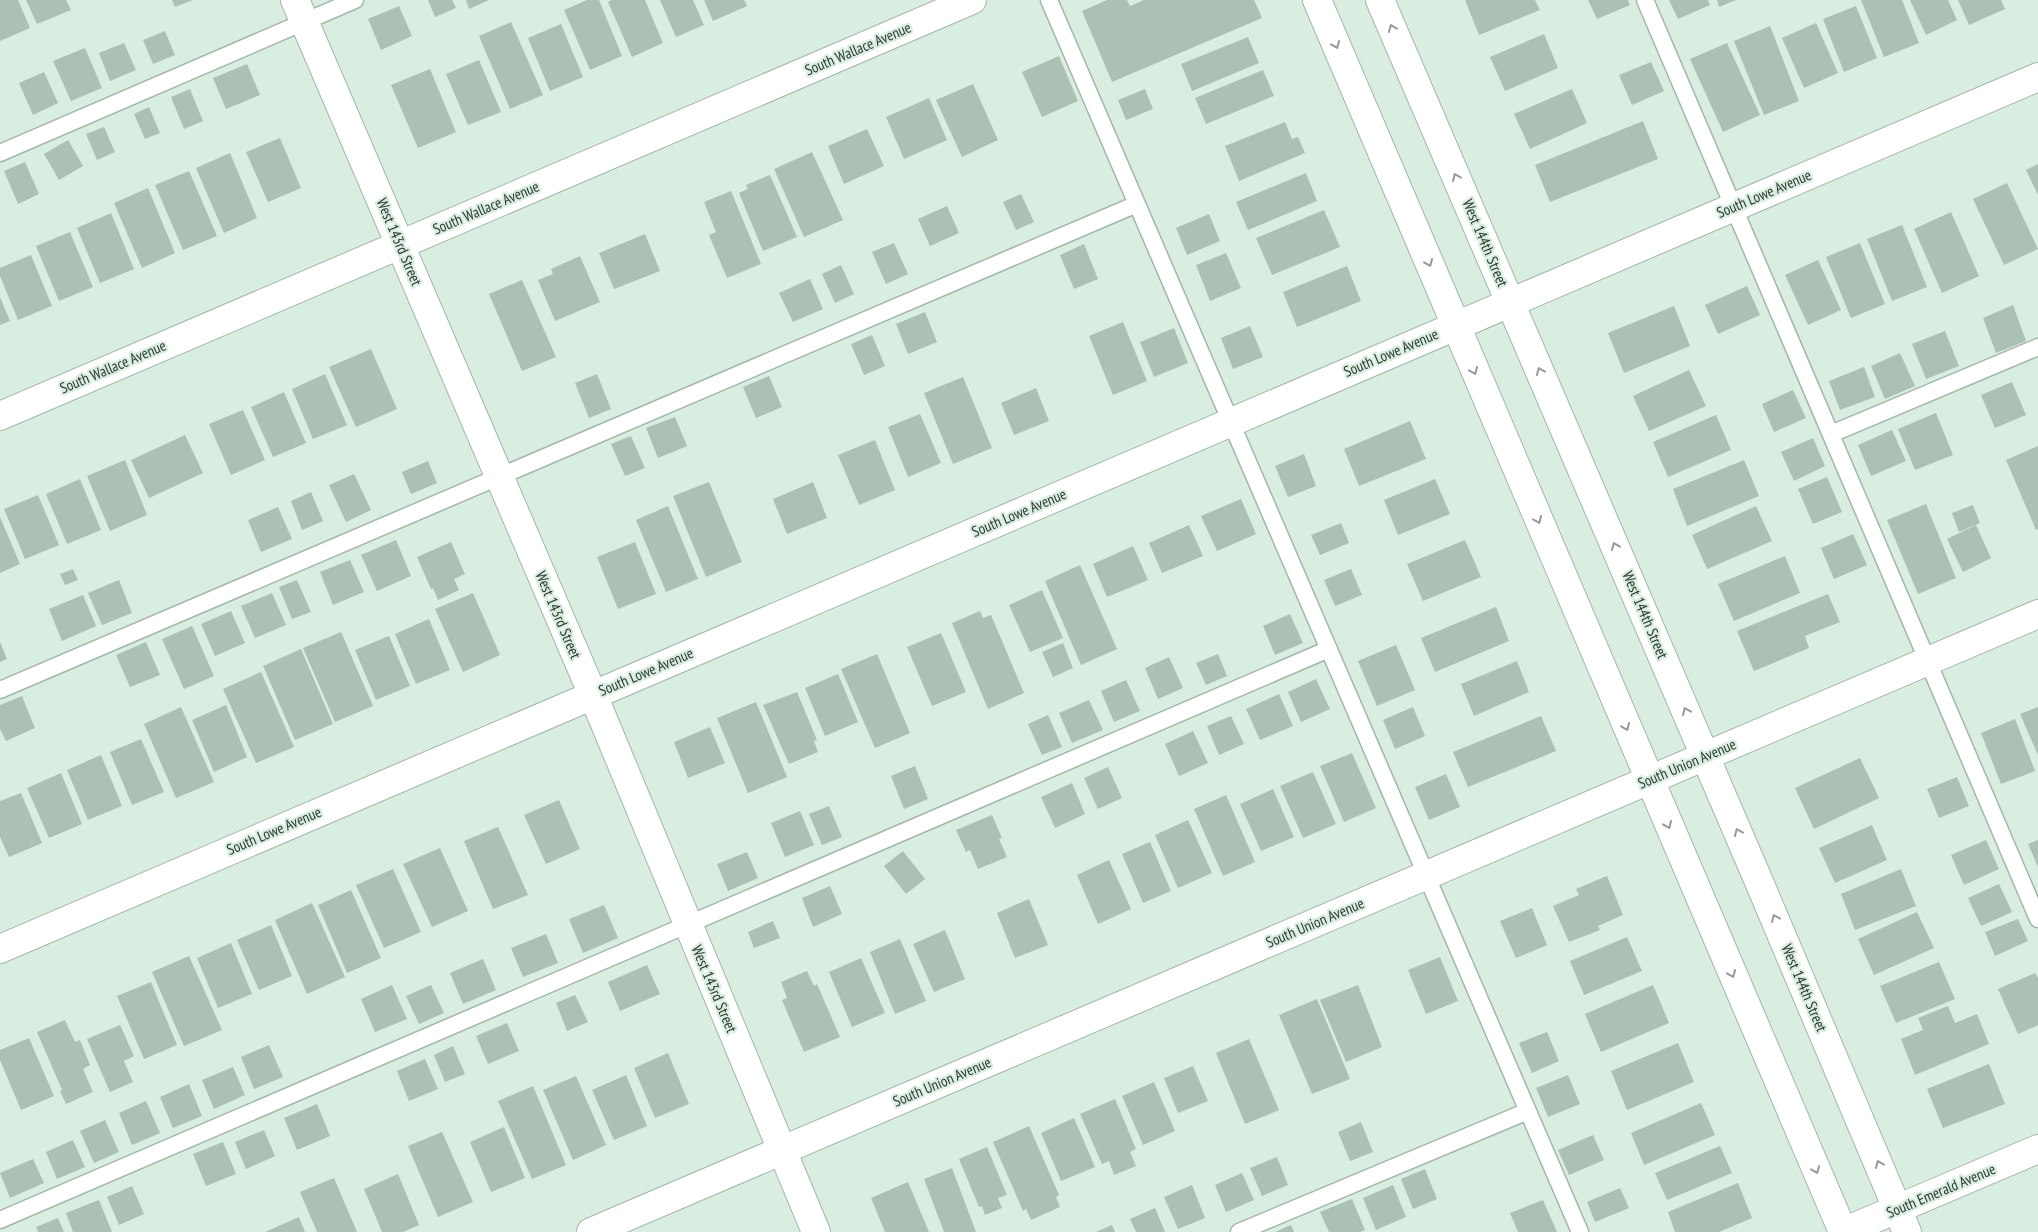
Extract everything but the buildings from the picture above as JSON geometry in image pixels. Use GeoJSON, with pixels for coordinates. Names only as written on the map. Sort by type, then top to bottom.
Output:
{"type":"FeatureCollection","features":[{"type":"Feature","properties":{"kind":"street","name":"South Wallace Avenue"},"geometry":{"type":"LineString","coordinates":[[0,416],[972,0]]}},
{"type":"Feature","properties":{"kind":"street"},"geometry":{"type":"LineString","coordinates":[[1317,0],[1843,1232]]}},
{"type":"Feature","properties":{"kind":"street","name":"West 144th Street"},"geometry":{"type":"LineString","coordinates":[[1380,0],[1902,1220]]}},
{"type":"Feature","properties":{"kind":"street","name":"West 143rd Street"},"geometry":{"type":"LineString","coordinates":[[299,11],[593,695],[816,1232]]}},
{"type":"Feature","properties":{"kind":"street","name":"South Lowe Avenue"},"geometry":{"type":"LineString","coordinates":[[0,949],[2038,77]]}},
{"type":"Feature","properties":{"kind":"street","name":"South Union Avenue"},"geometry":{"type":"LineString","coordinates":[[591,1232],[2038,614]]}},
{"type":"Feature","properties":{"kind":"street","name":"South Emerald Avenue"},"geometry":{"type":"LineString","coordinates":[[1843,1232],[1902,1220],[2038,1149]]}},
{"type":"Feature","properties":{"kind":"lane"},"geometry":{"type":"LineString","coordinates":[[0,153],[299,11],[355,0]]}},
{"type":"Feature","properties":{"kind":"lane"},"geometry":{"type":"LineString","coordinates":[[1050,0],[1580,1232]]}},
{"type":"Feature","properties":{"kind":"lane"},"geometry":{"type":"LineString","coordinates":[[1646,0],[1928,661],[2032,889],[2038,919]]}},
{"type":"Feature","properties":{"kind":"lane"},"geometry":{"type":"LineString","coordinates":[[0,690],[1137,204]]}},
{"type":"Feature","properties":{"kind":"lane"},"geometry":{"type":"LineString","coordinates":[[1831,434],[2038,346]]}},
{"type":"Feature","properties":{"kind":"lane"},"geometry":{"type":"LineString","coordinates":[[0,1220],[1329,649]]}},
{"type":"Feature","properties":{"kind":"lane"},"geometry":{"type":"LineString","coordinates":[[1239,1232],[1528,1111]]}}]}
